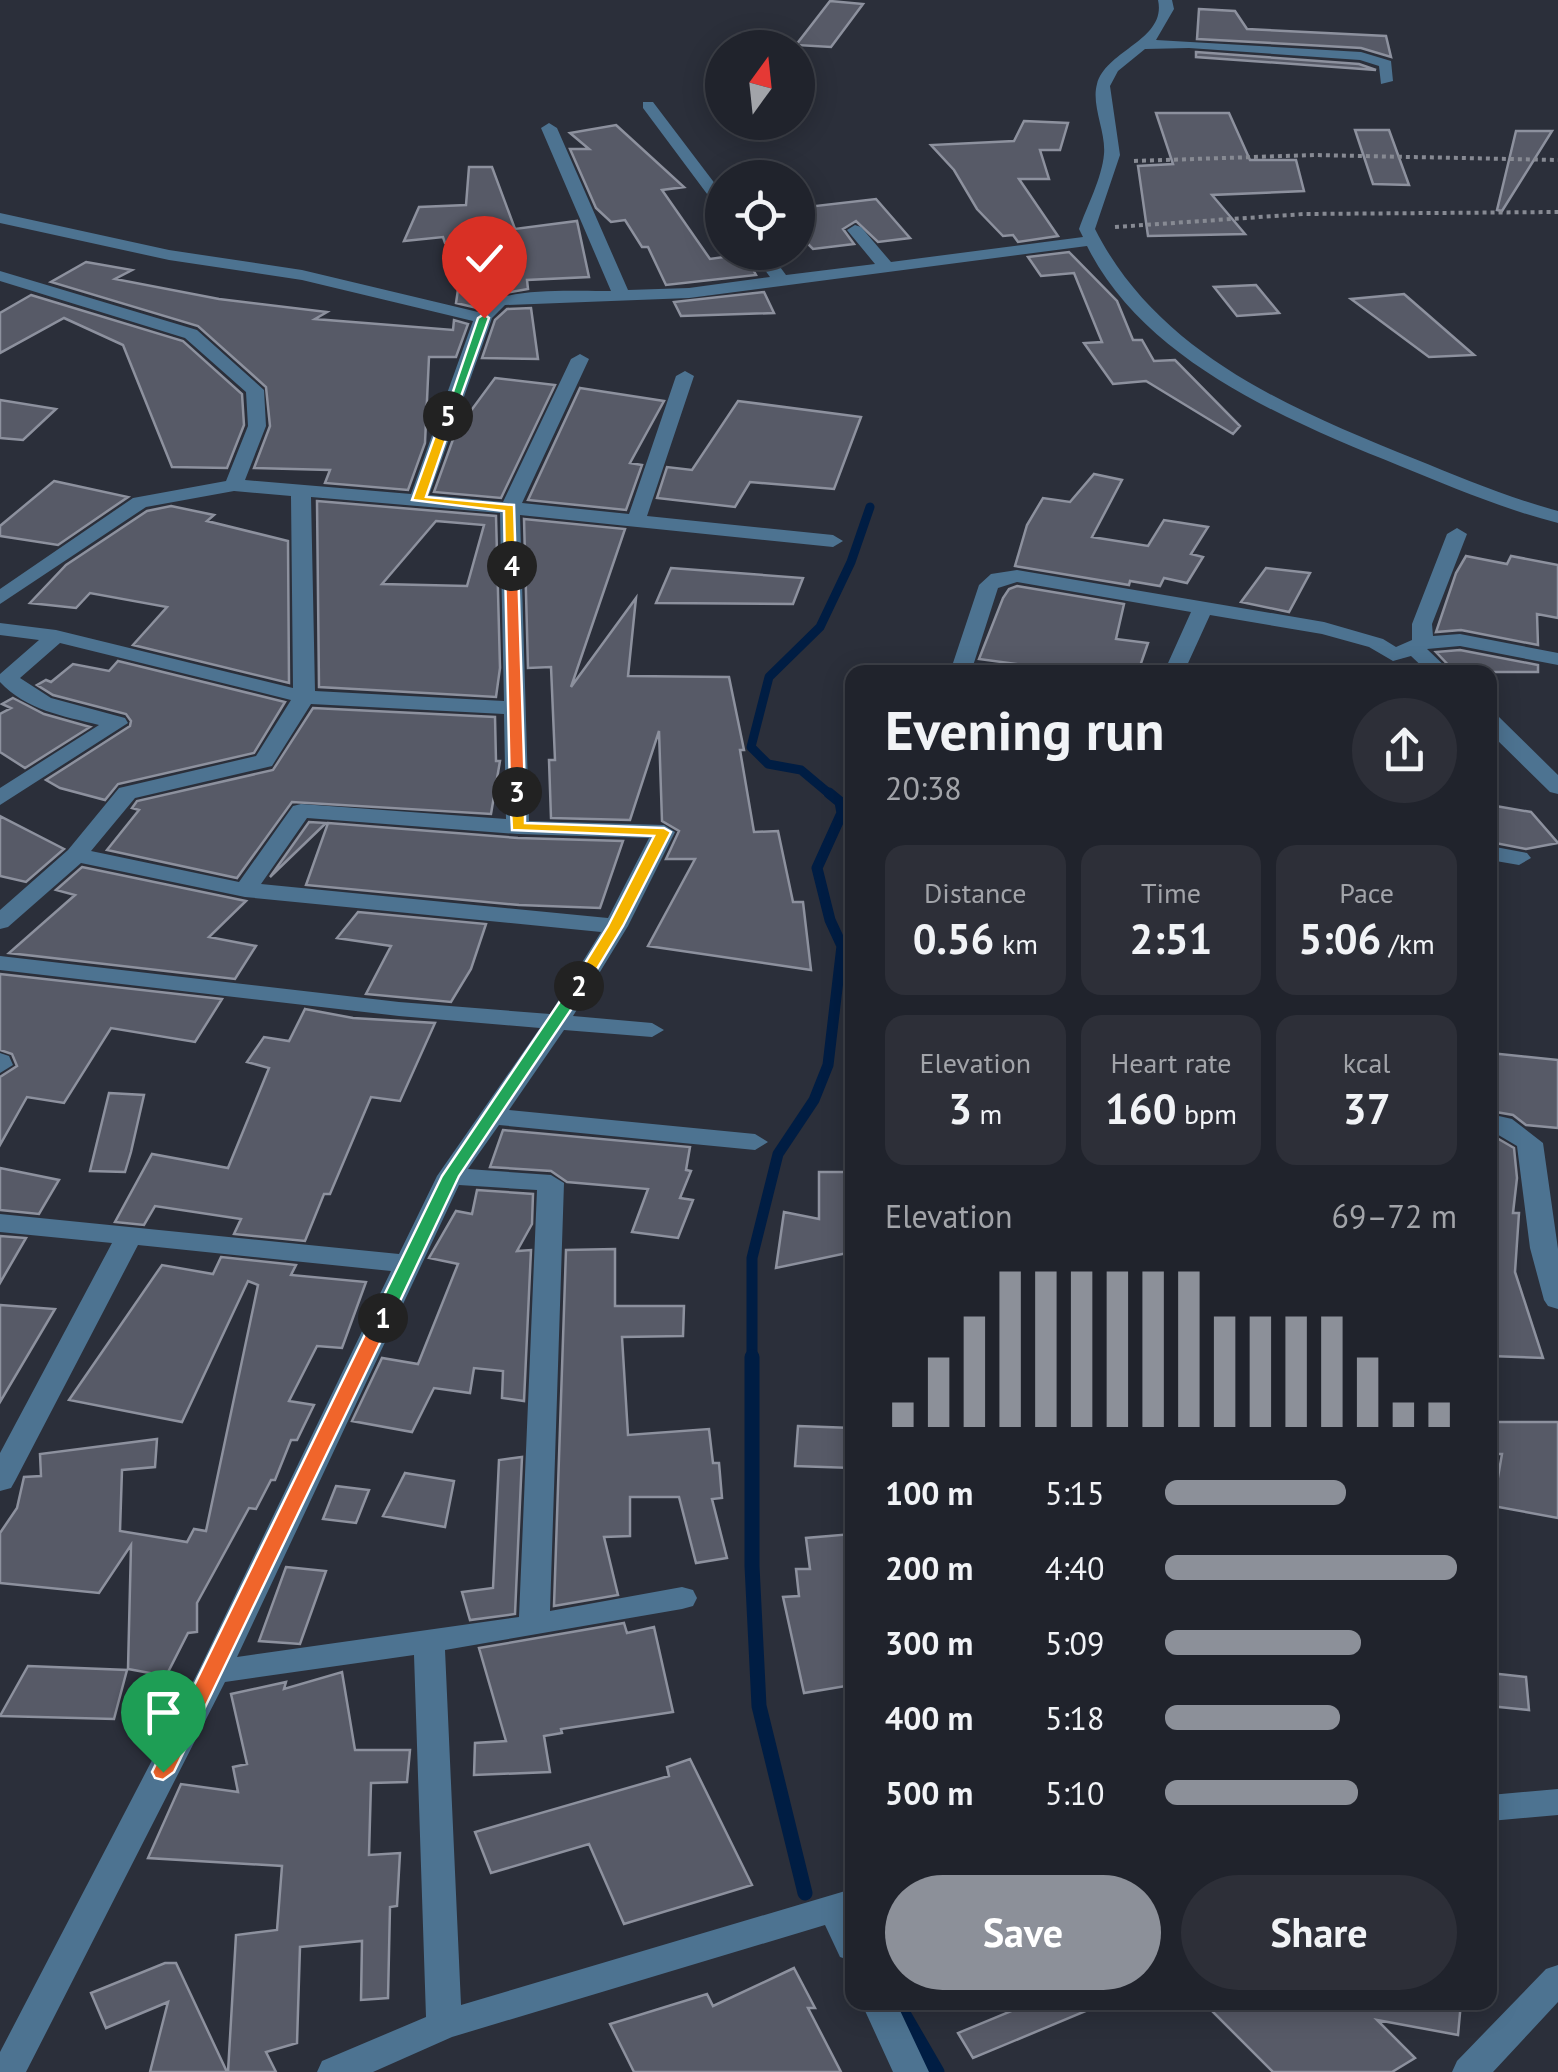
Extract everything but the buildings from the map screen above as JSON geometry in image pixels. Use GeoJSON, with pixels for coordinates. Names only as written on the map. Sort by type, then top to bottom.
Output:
{"type":"FeatureCollection","features":[{"type":"Feature","properties":{"kind":"street"},"geometry":{"type":"LineString","coordinates":[[1165,0],[1167,9],[1155,34],[1112,68],[1103,86],[1112,155],[1089,235],[1117,286],[1180,342],[1237,381],[1334,434],[1520,508],[1558,517]]}},
{"type":"Feature","properties":{"kind":"street"},"geometry":{"type":"LineString","coordinates":[[1138,45],[1190,44],[1361,56],[1386,64],[1386,82]]}},
{"type":"Feature","properties":{"kind":"street"},"geometry":{"type":"LineString","coordinates":[[648,105],[705,180]]}},
{"type":"Feature","properties":{"kind":"street"},"geometry":{"type":"LineString","coordinates":[[549,128],[622,296]]}},
{"type":"Feature","properties":{"kind":"street"},"geometry":{"type":"LineString","coordinates":[[0,218],[169,255],[302,275],[484,318]]}},
{"type":"Feature","properties":{"kind":"street"},"geometry":{"type":"LineString","coordinates":[[855,230],[886,266]]}},
{"type":"Feature","properties":{"kind":"street"},"geometry":{"type":"LineString","coordinates":[[418,500],[484,318],[491,305],[502,300],[622,296],[783,283],[1089,235]]}},
{"type":"Feature","properties":{"kind":"street"},"geometry":{"type":"LineString","coordinates":[[773,270],[783,283]]}},
{"type":"Feature","properties":{"kind":"street"},"geometry":{"type":"LineString","coordinates":[[0,276],[191,334],[231,367],[256,390],[258,426],[234,485]]}},
{"type":"Feature","properties":{"kind":"street"},"geometry":{"type":"LineString","coordinates":[[518,827],[510,508],[580,359]]}},
{"type":"Feature","properties":{"kind":"street"},"geometry":{"type":"LineString","coordinates":[[636,521],[685,376]]}},
{"type":"Feature","properties":{"kind":"street"},"geometry":{"type":"LineString","coordinates":[[0,598],[140,502],[234,485],[833,541]]}},
{"type":"Feature","properties":{"kind":"street"},"geometry":{"type":"LineString","coordinates":[[0,922],[76,855],[127,793],[264,760],[304,696],[301,490]]}},
{"type":"Feature","properties":{"kind":"street"},"geometry":{"type":"LineString","coordinates":[[1403,655],[1422,624],[1457,534]]}},
{"type":"Feature","properties":{"kind":"street"},"geometry":{"type":"LineString","coordinates":[[962,665],[989,585],[998,578],[1016,576],[1324,628],[1403,655],[1460,640],[1558,659]]}},
{"type":"Feature","properties":{"kind":"street"},"geometry":{"type":"LineString","coordinates":[[1177,665],[1204,608]]}},
{"type":"Feature","properties":{"kind":"street"},"geometry":{"type":"LineString","coordinates":[[0,628],[56,636],[304,696],[517,708]]}},
{"type":"Feature","properties":{"kind":"street"},"geometry":{"type":"LineString","coordinates":[[0,798],[118,723],[41,702],[18,690],[8,678],[56,636]]}},
{"type":"Feature","properties":{"kind":"street"},"geometry":{"type":"LineString","coordinates":[[1497,728],[1558,786]]}},
{"type":"Feature","properties":{"kind":"street"},"geometry":{"type":"LineString","coordinates":[[8,2072],[214,1672],[450,1176],[557,1022],[616,926],[664,832],[518,827],[301,811],[245,890]]}},
{"type":"Feature","properties":{"kind":"street"},"geometry":{"type":"LineString","coordinates":[[1497,854],[1519,858]]}},
{"type":"Feature","properties":{"kind":"street"},"geometry":{"type":"LineString","coordinates":[[76,855],[245,890],[616,926]]}},
{"type":"Feature","properties":{"kind":"street"},"geometry":{"type":"LineString","coordinates":[[0,963],[380,1007],[652,1030]]}},
{"type":"Feature","properties":{"kind":"street"},"geometry":{"type":"LineString","coordinates":[[492,1116],[755,1142]]}},
{"type":"Feature","properties":{"kind":"street"},"geometry":{"type":"LineString","coordinates":[[1497,1123],[1530,1144],[1558,1300]]}},
{"type":"Feature","properties":{"kind":"street"},"geometry":{"type":"LineString","coordinates":[[450,1176],[551,1183],[534,1626]]}},
{"type":"Feature","properties":{"kind":"street"},"geometry":{"type":"LineString","coordinates":[[0,1223],[408,1264]]}},
{"type":"Feature","properties":{"kind":"street"},"geometry":{"type":"LineString","coordinates":[[0,1482],[128,1238]]}},
{"type":"Feature","properties":{"kind":"street"},"geometry":{"type":"LineString","coordinates":[[214,1672],[534,1626],[682,1598]]}},
{"type":"Feature","properties":{"kind":"street"},"geometry":{"type":"LineString","coordinates":[[429,1640],[444,2024]]}},
{"type":"Feature","properties":{"kind":"street"},"geometry":{"type":"LineString","coordinates":[[1497,1807],[1558,1802]]}},
{"type":"Feature","properties":{"kind":"street"},"geometry":{"type":"LineString","coordinates":[[336,2072],[444,2024],[843,1904]]}},
{"type":"Feature","properties":{"kind":"street"},"geometry":{"type":"LineString","coordinates":[[1470,2072],[1558,1979]]}},
{"type":"Feature","properties":{"kind":"street"},"geometry":{"type":"LineString","coordinates":[[882,2010],[911,2072]]}},
{"type":"Feature","properties":{"kind":"path"},"geometry":{"type":"LineString","coordinates":[[1110,163],[1314,155],[1558,160]]}},
{"type":"Feature","properties":{"kind":"path"},"geometry":{"type":"LineString","coordinates":[[1089,235],[1304,214],[1558,212]]}},
{"type":"Feature","properties":{"kind":"waterway"},"geometry":{"type":"LineString","coordinates":[[832,796],[801,770],[768,764],[751,747],[769,677],[820,627],[851,562],[870,507]]}},
{"type":"Feature","properties":{"kind":"waterway"},"geometry":{"type":"LineString","coordinates":[[805,1893],[759,1706],[752,1566],[752,1258],[778,1154],[814,1100],[828,1065],[842,946],[830,920],[817,868],[842,813],[840,802],[829,793]]}},
{"type":"Feature","properties":{"kind":"waterway"},"geometry":{"type":"LineString","coordinates":[[901,2010],[937,2072]]}},
{"type":"Feature","properties":{"kind":"route"},"geometry":{"type":"LineString","coordinates":[[163,1772],[450,1176],[557,1022],[616,926],[664,832],[518,827],[510,508],[418,500],[484,318]]}}]}
